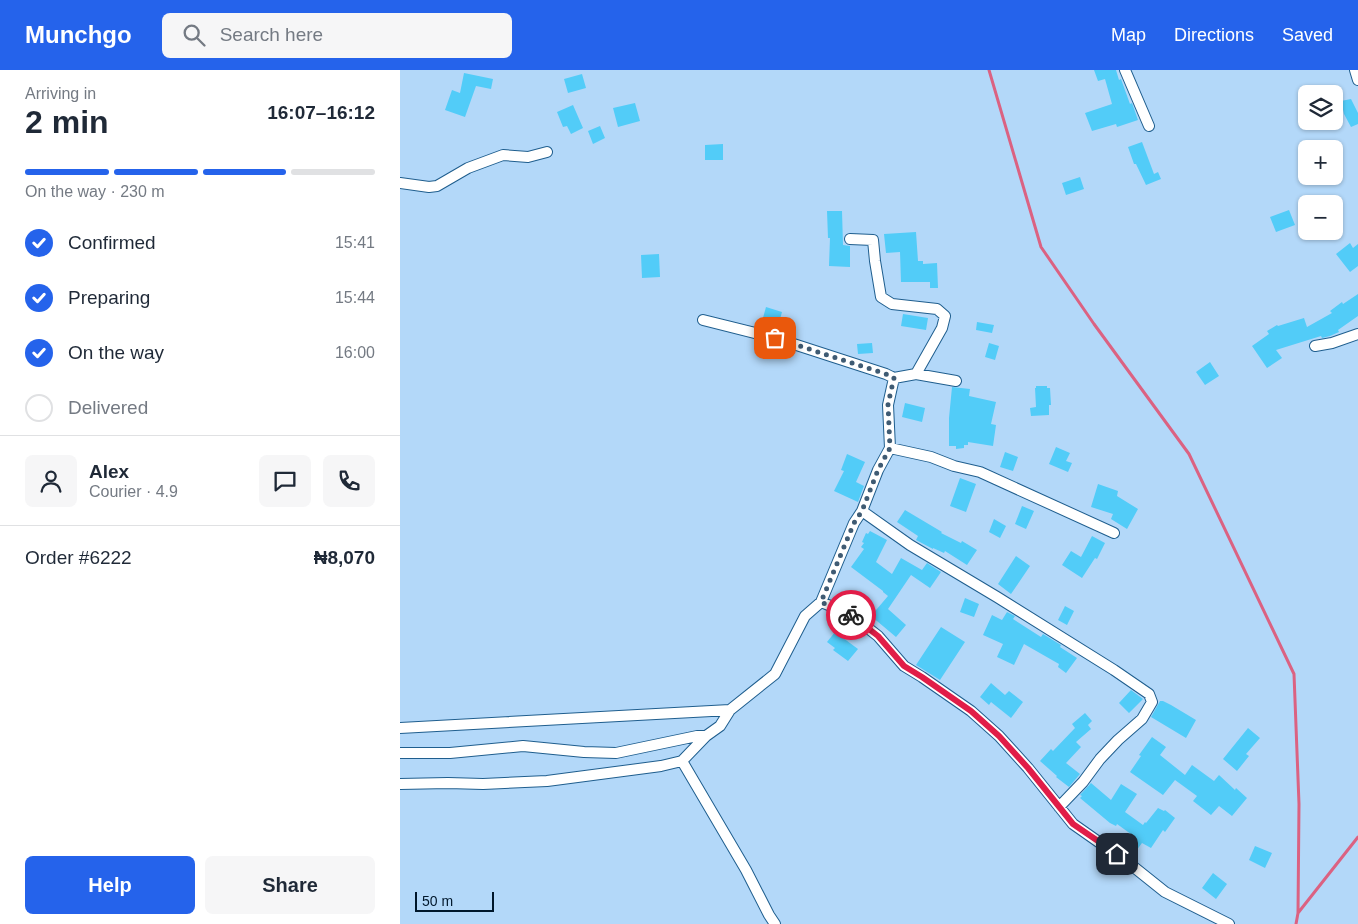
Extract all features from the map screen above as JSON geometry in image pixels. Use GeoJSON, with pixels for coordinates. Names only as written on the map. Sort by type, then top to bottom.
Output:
{"type":"FeatureCollection","features":[{"type":"Feature","properties":{"kind":"street"},"geometry":{"type":"LineString","coordinates":[[1125,70],[1149,126]]}},
{"type":"Feature","properties":{"kind":"street"},"geometry":{"type":"LineString","coordinates":[[1355,70],[1358,80]]}},
{"type":"Feature","properties":{"kind":"street"},"geometry":{"type":"LineString","coordinates":[[400,183],[429,187],[437,186],[468,168],[502,155],[528,156],[547,152]]}},
{"type":"Feature","properties":{"kind":"street"},"geometry":{"type":"LineString","coordinates":[[850,239],[873,240],[874,261],[881,297],[892,304],[937,309],[945,316],[942,328],[916,374]]}},
{"type":"Feature","properties":{"kind":"street"},"geometry":{"type":"LineString","coordinates":[[703,320],[775,338],[894,378],[916,374],[956,382]]}},
{"type":"Feature","properties":{"kind":"street"},"geometry":{"type":"LineString","coordinates":[[1315,346],[1350,338],[1358,334]]}},
{"type":"Feature","properties":{"kind":"street"},"geometry":{"type":"LineString","coordinates":[[400,784],[482,784],[547,781],[682,762],[706,736],[720,726],[730,710],[775,674],[805,616],[821,602],[854,523],[862,511],[878,470],[890,448],[888,404],[894,378]]}},
{"type":"Feature","properties":{"kind":"street"},"geometry":{"type":"LineString","coordinates":[[890,448],[931,457],[954,466],[980,472],[1114,533]]}},
{"type":"Feature","properties":{"kind":"street"},"geometry":{"type":"LineString","coordinates":[[862,511],[910,545],[1005,602],[1149,694],[1152,702],[1146,716],[1118,740],[1059,807]]}},
{"type":"Feature","properties":{"kind":"street"},"geometry":{"type":"LineString","coordinates":[[821,602],[850,614],[878,636],[904,666],[971,711],[999,736],[1028,768],[1073,824],[1130,864],[1165,892],[1229,924]]}},
{"type":"Feature","properties":{"kind":"street"},"geometry":{"type":"LineString","coordinates":[[400,728],[730,710]]}},
{"type":"Feature","properties":{"kind":"street"},"geometry":{"type":"LineString","coordinates":[[400,753],[450,753],[523,746],[616,753],[697,736],[706,736]]}},
{"type":"Feature","properties":{"kind":"street"},"geometry":{"type":"LineString","coordinates":[[682,762],[746,870],[775,924]]}},
{"type":"Feature","properties":{"kind":"building"},"geometry":{"type":"Polygon","coordinates":[[[1094,70],[1116,70],[1138,120],[1117,127],[1116,124],[1092,131],[1085,113],[1112,104],[1105,79],[1098,81],[1094,70]]]}},
{"type":"Feature","properties":{"kind":"building"},"geometry":{"type":"Polygon","coordinates":[[[464,73],[493,79],[491,89],[476,86],[465,117],[445,110],[452,90],[460,93],[464,73]]]}},
{"type":"Feature","properties":{"kind":"building"},"geometry":{"type":"Polygon","coordinates":[[[582,74],[586,88],[568,93],[564,79],[582,74]]]}},
{"type":"Feature","properties":{"kind":"building"},"geometry":{"type":"Polygon","coordinates":[[[1351,99],[1358,113],[1358,124],[1351,127],[1344,114],[1343,101],[1351,99]]]}},
{"type":"Feature","properties":{"kind":"building"},"geometry":{"type":"Polygon","coordinates":[[[635,103],[640,121],[618,127],[613,108],[635,103]]]}},
{"type":"Feature","properties":{"kind":"building"},"geometry":{"type":"Polygon","coordinates":[[[573,105],[583,128],[571,134],[567,126],[563,127],[557,112],[573,105]]]}},
{"type":"Feature","properties":{"kind":"building"},"geometry":{"type":"Polygon","coordinates":[[[600,126],[605,138],[593,144],[588,131],[600,126]]]}},
{"type":"Feature","properties":{"kind":"building"},"geometry":{"type":"Polygon","coordinates":[[[1142,142],[1154,174],[1158,172],[1161,179],[1146,185],[1136,164],[1134,164],[1128,147],[1142,142]]]}},
{"type":"Feature","properties":{"kind":"building"},"geometry":{"type":"Polygon","coordinates":[[[723,144],[723,160],[705,160],[705,145],[723,144]]]}},
{"type":"Feature","properties":{"kind":"building"},"geometry":{"type":"Polygon","coordinates":[[[1080,177],[1084,189],[1066,195],[1062,183],[1080,177]]]}},
{"type":"Feature","properties":{"kind":"building"},"geometry":{"type":"Polygon","coordinates":[[[1289,210],[1295,225],[1276,232],[1270,217],[1289,210]]]}},
{"type":"Feature","properties":{"kind":"building"},"geometry":{"type":"Polygon","coordinates":[[[827,211],[842,211],[843,245],[850,246],[850,267],[829,266],[830,238],[828,238],[827,211]]]}},
{"type":"Feature","properties":{"kind":"building"},"geometry":{"type":"Polygon","coordinates":[[[916,232],[918,261],[923,261],[923,264],[937,263],[938,288],[930,288],[930,282],[901,282],[900,252],[886,253],[884,234],[916,232]]]}},
{"type":"Feature","properties":{"kind":"building"},"geometry":{"type":"Polygon","coordinates":[[[1350,243],[1353,248],[1358,244],[1358,266],[1350,272],[1336,254],[1350,243]]]}},
{"type":"Feature","properties":{"kind":"building"},"geometry":{"type":"Polygon","coordinates":[[[659,254],[660,277],[642,278],[641,255],[659,254]]]}},
{"type":"Feature","properties":{"kind":"building"},"geometry":{"type":"Polygon","coordinates":[[[1358,294],[1358,316],[1338,330],[1339,332],[1276,350],[1282,358],[1267,368],[1252,346],[1269,334],[1267,331],[1277,325],[1304,318],[1307,327],[1332,313],[1330,311],[1342,302],[1343,304],[1358,294]]]}},
{"type":"Feature","properties":{"kind":"building"},"geometry":{"type":"Polygon","coordinates":[[[766,307],[782,312],[777,330],[761,325],[766,307]]]}},
{"type":"Feature","properties":{"kind":"building"},"geometry":{"type":"Polygon","coordinates":[[[903,314],[928,318],[926,330],[901,326],[903,314]]]}},
{"type":"Feature","properties":{"kind":"building"},"geometry":{"type":"Polygon","coordinates":[[[977,322],[994,325],[992,333],[976,330],[977,322]]]}},
{"type":"Feature","properties":{"kind":"building"},"geometry":{"type":"Polygon","coordinates":[[[872,343],[873,353],[858,354],[857,344],[872,343]]]}},
{"type":"Feature","properties":{"kind":"building"},"geometry":{"type":"Polygon","coordinates":[[[989,343],[999,346],[995,360],[985,357],[989,343]]]}},
{"type":"Feature","properties":{"kind":"building"},"geometry":{"type":"Polygon","coordinates":[[[1210,362],[1219,376],[1205,385],[1196,372],[1210,362]]]}},
{"type":"Feature","properties":{"kind":"building"},"geometry":{"type":"Polygon","coordinates":[[[1036,386],[1047,386],[1047,388],[1050,388],[1051,405],[1049,405],[1049,415],[1031,416],[1030,408],[1036,407],[1036,386]]]}},
{"type":"Feature","properties":{"kind":"building"},"geometry":{"type":"Polygon","coordinates":[[[952,387],[970,389],[969,396],[996,402],[991,424],[996,425],[993,446],[968,442],[968,445],[964,445],[964,448],[956,449],[956,446],[949,446],[952,387]]]}},
{"type":"Feature","properties":{"kind":"building"},"geometry":{"type":"Polygon","coordinates":[[[905,403],[925,408],[922,422],[902,417],[905,403]]]}},
{"type":"Feature","properties":{"kind":"building"},"geometry":{"type":"Polygon","coordinates":[[[1056,447],[1070,453],[1066,461],[1072,463],[1068,472],[1049,464],[1056,447]]]}},
{"type":"Feature","properties":{"kind":"building"},"geometry":{"type":"Polygon","coordinates":[[[1005,452],[1018,457],[1013,471],[1000,467],[1005,452]]]}},
{"type":"Feature","properties":{"kind":"building"},"geometry":{"type":"Polygon","coordinates":[[[847,454],[865,462],[856,482],[864,486],[858,502],[834,491],[844,471],[841,470],[847,454]]]}},
{"type":"Feature","properties":{"kind":"building"},"geometry":{"type":"Polygon","coordinates":[[[960,478],[976,484],[966,512],[950,506],[960,478]]]}},
{"type":"Feature","properties":{"kind":"building"},"geometry":{"type":"Polygon","coordinates":[[[1098,484],[1118,491],[1117,496],[1138,509],[1127,529],[1111,519],[1113,514],[1091,507],[1098,484]]]}},
{"type":"Feature","properties":{"kind":"building"},"geometry":{"type":"Polygon","coordinates":[[[1022,506],[1034,511],[1026,529],[1015,524],[1022,506]]]}},
{"type":"Feature","properties":{"kind":"building"},"geometry":{"type":"Polygon","coordinates":[[[905,510],[941,533],[961,543],[962,541],[977,550],[967,565],[945,551],[944,553],[933,549],[916,540],[918,536],[897,522],[905,510]]]}},
{"type":"Feature","properties":{"kind":"building"},"geometry":{"type":"Polygon","coordinates":[[[994,519],[1006,526],[1000,538],[989,532],[994,519]]]}},
{"type":"Feature","properties":{"kind":"building"},"geometry":{"type":"Polygon","coordinates":[[[870,531],[887,540],[876,562],[892,574],[901,558],[922,570],[927,563],[941,572],[930,588],[911,575],[888,609],[906,625],[896,637],[871,616],[888,596],[851,567],[864,549],[861,547],[864,543],[862,542],[866,533],[868,534],[870,531]]]}},
{"type":"Feature","properties":{"kind":"building"},"geometry":{"type":"Polygon","coordinates":[[[1092,536],[1105,543],[1097,559],[1095,558],[1082,578],[1062,565],[1071,551],[1081,557],[1092,536]]]}},
{"type":"Feature","properties":{"kind":"building"},"geometry":{"type":"Polygon","coordinates":[[[1016,556],[1030,566],[1011,594],[998,584],[1016,556]]]}},
{"type":"Feature","properties":{"kind":"building"},"geometry":{"type":"Polygon","coordinates":[[[965,598],[979,604],[974,617],[960,612],[965,598]]]}},
{"type":"Feature","properties":{"kind":"building"},"geometry":{"type":"Polygon","coordinates":[[[1065,606],[1074,611],[1067,625],[1058,620],[1065,606]]]}},
{"type":"Feature","properties":{"kind":"building"},"geometry":{"type":"Polygon","coordinates":[[[1007,612],[1015,616],[1013,619],[1041,637],[1043,634],[1077,658],[1066,673],[1058,667],[1059,664],[1024,644],[1014,665],[997,657],[1003,644],[983,635],[992,615],[1002,620],[1007,612]]]}},
{"type":"Feature","properties":{"kind":"building"},"geometry":{"type":"Polygon","coordinates":[[[941,627],[965,642],[940,680],[916,665],[941,627]]]}},
{"type":"Feature","properties":{"kind":"building"},"geometry":{"type":"Polygon","coordinates":[[[835,632],[858,649],[848,661],[833,650],[835,648],[827,642],[835,632]]]}},
{"type":"Feature","properties":{"kind":"building"},"geometry":{"type":"Polygon","coordinates":[[[991,683],[1005,695],[1009,691],[1023,702],[1011,718],[991,702],[989,705],[980,697],[991,683]]]}},
{"type":"Feature","properties":{"kind":"building"},"geometry":{"type":"Polygon","coordinates":[[[1131,690],[1143,699],[1129,713],[1119,703],[1131,690]]]}},
{"type":"Feature","properties":{"kind":"building"},"geometry":{"type":"Polygon","coordinates":[[[1160,701],[1171,705],[1196,720],[1186,738],[1151,717],[1160,701]]]}},
{"type":"Feature","properties":{"kind":"building"},"geometry":{"type":"Polygon","coordinates":[[[1085,713],[1092,721],[1088,725],[1091,729],[1076,742],[1081,747],[1066,763],[1080,774],[1069,787],[1040,761],[1051,749],[1053,751],[1075,728],[1072,724],[1085,713]]]}},
{"type":"Feature","properties":{"kind":"building"},"geometry":{"type":"Polygon","coordinates":[[[1248,728],[1260,738],[1246,754],[1249,756],[1237,771],[1223,759],[1248,728]]]}},
{"type":"Feature","properties":{"kind":"building"},"geometry":{"type":"Polygon","coordinates":[[[1152,737],[1166,747],[1160,755],[1185,775],[1192,765],[1214,781],[1219,775],[1247,798],[1232,816],[1219,806],[1211,815],[1193,801],[1197,796],[1175,780],[1163,795],[1130,772],[1152,737]]]}},
{"type":"Feature","properties":{"kind":"building"},"geometry":{"type":"Polygon","coordinates":[[[1091,783],[1111,800],[1121,784],[1137,794],[1125,812],[1143,825],[1158,808],[1165,810],[1175,818],[1165,832],[1163,830],[1151,848],[1142,843],[1133,855],[1125,849],[1135,837],[1117,824],[1116,826],[1110,823],[1080,798],[1082,796],[1080,795],[1091,783]]]}},
{"type":"Feature","properties":{"kind":"building"},"geometry":{"type":"Polygon","coordinates":[[[1255,846],[1272,853],[1265,868],[1249,860],[1255,846]]]}},
{"type":"Feature","properties":{"kind":"building"},"geometry":{"type":"Polygon","coordinates":[[[1213,873],[1227,884],[1216,899],[1202,888],[1213,873]]]}},
{"type":"Feature","properties":{"kind":"waterway"},"geometry":{"type":"LineString","coordinates":[[989,70],[1041,247],[1094,324],[1189,454],[1294,674],[1299,804],[1298,913],[1296,924]]}},
{"type":"Feature","properties":{"kind":"waterway"},"geometry":{"type":"LineString","coordinates":[[1298,913],[1358,837]]}},
{"type":"Feature","properties":{"kind":"way so far"},"geometry":{"type":"LineString","coordinates":[[775,338],[894,378],[888,404],[890,448],[878,470],[862,511],[854,523],[821,602],[851,615]]}},
{"type":"Feature","properties":{"kind":"route"},"geometry":{"type":"LineString","coordinates":[[851,615],[878,636],[904,666],[971,711],[999,736],[1028,768],[1073,824],[1117,854]]}}]}
